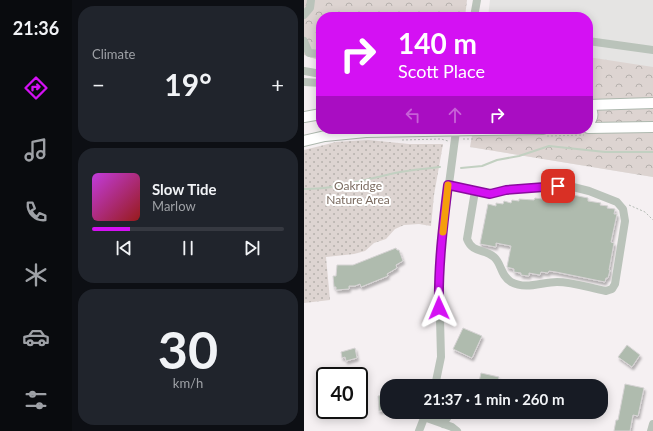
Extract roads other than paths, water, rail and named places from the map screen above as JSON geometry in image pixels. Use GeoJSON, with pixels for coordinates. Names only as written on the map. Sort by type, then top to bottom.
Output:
{"type":"FeatureCollection","features":[{"type":"Feature","properties":{"kind":"main road"},"geometry":{"type":"LineString","coordinates":[[593,105],[653,103]]}},
{"type":"Feature","properties":{"kind":"main road"},"geometry":{"type":"LineString","coordinates":[[304,117],[316,115]]}},
{"type":"Feature","properties":{"kind":"main road"},"geometry":{"type":"LineString","coordinates":[[593,128],[653,127]]}},
{"type":"Feature","properties":{"kind":"main road"},"geometry":{"type":"LineString","coordinates":[[304,141],[342,134]]}},
{"type":"Feature","properties":{"kind":"main road"},"geometry":{"type":"LineString","coordinates":[[437,134],[472,134]]}},
{"type":"Feature","properties":{"kind":"street"},"geometry":{"type":"LineString","coordinates":[[304,15],[310,8],[311,0]]}},
{"type":"Feature","properties":{"kind":"street"},"geometry":{"type":"LineString","coordinates":[[475,12],[477,0]]}},
{"type":"Feature","properties":{"kind":"street"},"geometry":{"type":"LineString","coordinates":[[304,41],[309,53],[316,54]]}},
{"type":"Feature","properties":{"kind":"street"},"geometry":{"type":"LineString","coordinates":[[593,42],[653,50]]}},
{"type":"Feature","properties":{"kind":"street"},"geometry":{"type":"LineString","coordinates":[[304,71],[316,73]]}},
{"type":"Feature","properties":{"kind":"street"},"geometry":{"type":"LineString","coordinates":[[304,82],[316,83]]}},
{"type":"Feature","properties":{"kind":"street"},"geometry":{"type":"LineString","coordinates":[[437,379],[441,357],[438,280],[440,252],[448,185],[458,135]]}},
{"type":"Feature","properties":{"kind":"street"},"geometry":{"type":"LineString","coordinates":[[448,185],[490,194],[506,190],[558,186],[572,187],[588,191],[617,202],[623,209],[625,221],[612,289],[606,291],[557,282],[540,285],[522,285],[511,282],[502,274],[499,263],[494,256],[472,248],[467,239],[475,191]]}},
{"type":"Feature","properties":{"kind":"street"},"geometry":{"type":"LineString","coordinates":[[419,431],[423,419]]}},
{"type":"Feature","properties":{"kind":"street"},"geometry":{"type":"LineString","coordinates":[[434,419],[452,427],[457,431]]}},
{"type":"Feature","properties":{"kind":"street"},"geometry":{"type":"LineString","coordinates":[[443,424],[446,419]]}},
{"type":"Feature","properties":{"kind":"street"},"geometry":{"type":"LineString","coordinates":[[651,431],[653,424]]}},
{"type":"Feature","properties":{"kind":"waterway"},"geometry":{"type":"LineString","coordinates":[[461,168],[482,166],[497,160],[519,156],[549,146],[605,152],[653,152]]}},
{"type":"Feature","properties":{"kind":"waterway"},"geometry":{"type":"LineString","coordinates":[[304,189],[339,186],[400,172],[440,167]]}},
{"type":"Feature","properties":{"kind":"park label","name":"Oakridge Nature Area"},"geometry":{"type":"Point","coordinates":[358,193]}}]}
